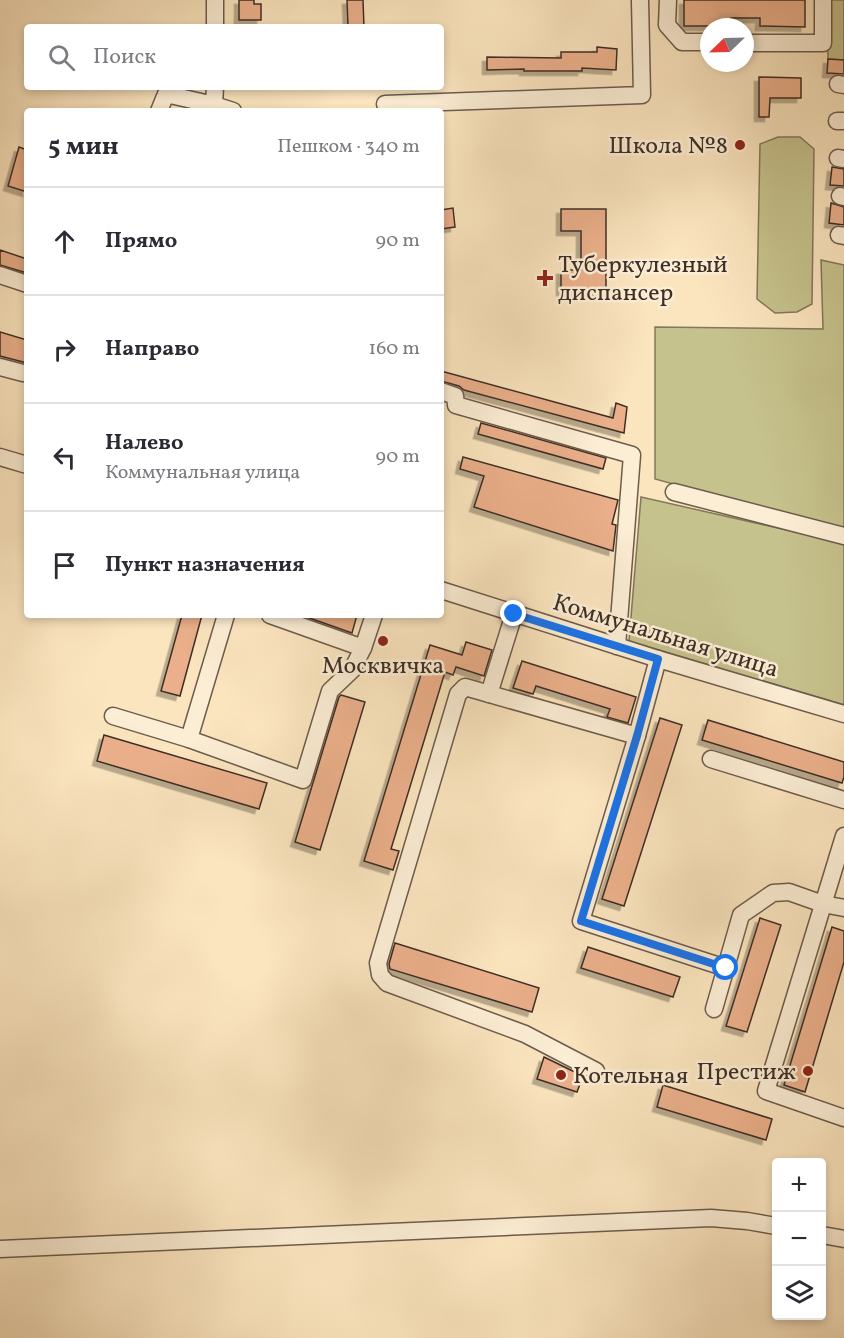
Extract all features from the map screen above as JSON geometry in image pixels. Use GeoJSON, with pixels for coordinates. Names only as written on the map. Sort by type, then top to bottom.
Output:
{"type":"FeatureCollection","features":[{"type":"Feature","properties":{"kind":"street"},"geometry":{"type":"LineString","coordinates":[[215,0],[215,24]]}},
{"type":"Feature","properties":{"kind":"street"},"geometry":{"type":"LineString","coordinates":[[385,104],[642,95],[640,0]]}},
{"type":"Feature","properties":{"kind":"street"},"geometry":{"type":"LineString","coordinates":[[668,0],[667,25],[682,42],[700,42]]}},
{"type":"Feature","properties":{"kind":"street"},"geometry":{"type":"LineString","coordinates":[[754,43],[824,43],[823,0]]}},
{"type":"Feature","properties":{"kind":"street"},"geometry":{"type":"LineString","coordinates":[[214,90],[214,105]]}},
{"type":"Feature","properties":{"kind":"street"},"geometry":{"type":"LineString","coordinates":[[160,108],[166,94],[224,108]]}},
{"type":"Feature","properties":{"kind":"street"},"geometry":{"type":"LineString","coordinates":[[0,275],[24,283]]}},
{"type":"Feature","properties":{"kind":"street"},"geometry":{"type":"LineString","coordinates":[[0,367],[23,374]]}},
{"type":"Feature","properties":{"kind":"street"},"geometry":{"type":"LineString","coordinates":[[444,392],[455,396],[456,405],[632,455],[617,646]]}},
{"type":"Feature","properties":{"kind":"street"},"geometry":{"type":"LineString","coordinates":[[0,457],[24,464]]}},
{"type":"Feature","properties":{"kind":"street"},"geometry":{"type":"LineString","coordinates":[[674,492],[844,536]]}},
{"type":"Feature","properties":{"kind":"street","name":"Коммунальная улица"},"geometry":{"type":"LineString","coordinates":[[444,591],[658,659],[844,714]]}},
{"type":"Feature","properties":{"kind":"street"},"geometry":{"type":"LineString","coordinates":[[489,694],[514,614]]}},
{"type":"Feature","properties":{"kind":"street"},"geometry":{"type":"LineString","coordinates":[[189,739],[225,618]]}},
{"type":"Feature","properties":{"kind":"street"},"geometry":{"type":"LineString","coordinates":[[278,618],[363,648]]}},
{"type":"Feature","properties":{"kind":"street"},"geometry":{"type":"LineString","coordinates":[[113,716],[189,739],[303,780],[330,691],[352,670],[363,648],[373,618]]}},
{"type":"Feature","properties":{"kind":"street"},"geometry":{"type":"LineString","coordinates":[[658,659],[581,921],[726,968]]}},
{"type":"Feature","properties":{"kind":"street"},"geometry":{"type":"LineString","coordinates":[[596,1071],[525,1034],[387,982],[380,975],[378,963],[458,694],[465,687],[637,736]]}},
{"type":"Feature","properties":{"kind":"street"},"geometry":{"type":"LineString","coordinates":[[711,759],[844,800]]}},
{"type":"Feature","properties":{"kind":"street"},"geometry":{"type":"LineString","coordinates":[[844,836],[766,1091],[844,1118]]}},
{"type":"Feature","properties":{"kind":"street"},"geometry":{"type":"LineString","coordinates":[[714,1010],[741,915],[773,893],[789,892],[823,904],[844,908]]}},
{"type":"Feature","properties":{"kind":"street"},"geometry":{"type":"LineString","coordinates":[[0,1250],[711,1218],[772,1225]]}},
{"type":"Feature","properties":{"kind":"street"},"geometry":{"type":"LineString","coordinates":[[826,1236],[844,1239]]}},
{"type":"Feature","properties":{"kind":"shaded area"},"geometry":{"type":"Polygon","coordinates":[[[827,0],[844,0],[844,60],[828,59],[827,0]]]}},
{"type":"Feature","properties":{"kind":"shaded area"},"geometry":{"type":"Polygon","coordinates":[[[778,137],[800,137],[814,149],[812,304],[797,312],[775,313],[757,299],[760,144],[778,137]]]}},
{"type":"Feature","properties":{"kind":"shaded area"},"geometry":{"type":"Polygon","coordinates":[[[821,260],[844,265],[844,531],[655,479],[655,327],[823,329],[821,260]]]}},
{"type":"Feature","properties":{"kind":"shaded area"},"geometry":{"type":"Polygon","coordinates":[[[641,497],[844,543],[844,705],[629,641],[641,497]]]}},
{"type":"Feature","properties":{"kind":"building"},"geometry":{"type":"Polygon","coordinates":[[[239,0],[254,0],[254,4],[261,4],[261,20],[239,20],[239,0]]]}},
{"type":"Feature","properties":{"kind":"building"},"geometry":{"type":"Polygon","coordinates":[[[347,0],[363,0],[364,24],[348,24],[347,0]]]}},
{"type":"Feature","properties":{"kind":"building"},"geometry":{"type":"Polygon","coordinates":[[[684,0],[805,0],[805,27],[760,26],[760,18],[700,18],[700,26],[684,26],[684,0]]]}},
{"type":"Feature","properties":{"kind":"building"},"geometry":{"type":"Polygon","coordinates":[[[597,47],[617,49],[616,70],[582,68],[582,71],[487,70],[487,57],[561,58],[561,52],[597,52],[597,47]]]}},
{"type":"Feature","properties":{"kind":"building"},"geometry":{"type":"Polygon","coordinates":[[[828,59],[844,60],[844,74],[827,73],[828,59]]]}},
{"type":"Feature","properties":{"kind":"building"},"geometry":{"type":"Polygon","coordinates":[[[759,77],[801,78],[801,98],[770,98],[769,117],[759,117],[759,77]]]}},
{"type":"Feature","properties":{"kind":"building"},"geometry":{"type":"Polygon","coordinates":[[[19,147],[24,149],[24,191],[8,186],[19,147]]]}},
{"type":"Feature","properties":{"kind":"building"},"geometry":{"type":"Polygon","coordinates":[[[832,167],[844,169],[844,186],[830,185],[832,167]]]}},
{"type":"Feature","properties":{"kind":"building"},"geometry":{"type":"Polygon","coordinates":[[[831,203],[844,207],[844,225],[829,223],[831,203]]]}},
{"type":"Feature","properties":{"kind":"building"},"geometry":{"type":"Polygon","coordinates":[[[453,208],[455,227],[444,229],[444,210],[453,208]]]}},
{"type":"Feature","properties":{"kind":"building"},"geometry":{"type":"Polygon","coordinates":[[[561,209],[606,209],[606,291],[561,291],[561,270],[581,270],[581,231],[561,231],[561,209]]]}},
{"type":"Feature","properties":{"kind":"building"},"geometry":{"type":"Polygon","coordinates":[[[0,250],[24,258],[24,272],[0,265],[0,250]]]}},
{"type":"Feature","properties":{"kind":"building"},"geometry":{"type":"Polygon","coordinates":[[[0,332],[24,339],[24,362],[0,356],[0,332]]]}},
{"type":"Feature","properties":{"kind":"building"},"geometry":{"type":"Polygon","coordinates":[[[444,372],[613,418],[616,403],[627,407],[624,433],[464,390],[459,386],[444,382],[444,372]]]}},
{"type":"Feature","properties":{"kind":"building"},"geometry":{"type":"Polygon","coordinates":[[[481,423],[606,458],[603,469],[478,434],[481,423]]]}},
{"type":"Feature","properties":{"kind":"building"},"geometry":{"type":"Polygon","coordinates":[[[463,457],[618,500],[612,524],[616,525],[613,551],[474,507],[484,476],[460,469],[463,457]]]}},
{"type":"Feature","properties":{"kind":"building"},"geometry":{"type":"Polygon","coordinates":[[[181,618],[201,618],[180,696],[161,691],[181,618]]]}},
{"type":"Feature","properties":{"kind":"building"},"geometry":{"type":"Polygon","coordinates":[[[310,618],[356,618],[352,633],[310,618]]]}},
{"type":"Feature","properties":{"kind":"building"},"geometry":{"type":"Polygon","coordinates":[[[466,642],[492,650],[484,676],[456,667],[453,675],[445,672],[391,849],[399,851],[393,870],[364,861],[430,645],[462,655],[466,642]]]}},
{"type":"Feature","properties":{"kind":"building"},"geometry":{"type":"Polygon","coordinates":[[[522,661],[636,697],[628,723],[607,717],[610,709],[536,686],[533,694],[513,688],[522,661]]]}},
{"type":"Feature","properties":{"kind":"building"},"geometry":{"type":"Polygon","coordinates":[[[341,695],[365,702],[320,850],[295,842],[341,695]]]}},
{"type":"Feature","properties":{"kind":"building"},"geometry":{"type":"Polygon","coordinates":[[[660,718],[682,725],[624,906],[602,899],[660,718]]]}},
{"type":"Feature","properties":{"kind":"building"},"geometry":{"type":"Polygon","coordinates":[[[708,720],[844,762],[842,783],[702,740],[708,720]]]}},
{"type":"Feature","properties":{"kind":"building"},"geometry":{"type":"Polygon","coordinates":[[[104,735],[267,783],[259,809],[97,761],[104,735]]]}},
{"type":"Feature","properties":{"kind":"building"},"geometry":{"type":"Polygon","coordinates":[[[760,918],[781,925],[747,1032],[726,1026],[760,918]]]}},
{"type":"Feature","properties":{"kind":"building"},"geometry":{"type":"Polygon","coordinates":[[[832,927],[844,931],[844,962],[805,1092],[784,1085],[832,927]]]}},
{"type":"Feature","properties":{"kind":"building"},"geometry":{"type":"Polygon","coordinates":[[[395,943],[539,988],[532,1012],[390,969],[389,964],[395,943]]]}},
{"type":"Feature","properties":{"kind":"building"},"geometry":{"type":"Polygon","coordinates":[[[588,947],[680,977],[673,997],[581,968],[588,947]]]}},
{"type":"Feature","properties":{"kind":"building","name":"Котельная"},"geometry":{"type":"Polygon","coordinates":[[[544,1057],[583,1076],[577,1092],[537,1079],[544,1057]]]}},
{"type":"Feature","properties":{"kind":"building"},"geometry":{"type":"Polygon","coordinates":[[[663,1085],[772,1119],[766,1140],[657,1107],[663,1085]]]}},
{"type":"Feature","properties":{"kind":"place","name":"Школа №8"},"geometry":{"type":"Point","coordinates":[740,145]}},
{"type":"Feature","properties":{"kind":"place","name":"Туберкулезный диспансер"},"geometry":{"type":"Point","coordinates":[545,278]}},
{"type":"Feature","properties":{"kind":"place","name":"Москвичка"},"geometry":{"type":"Point","coordinates":[383,641]}},
{"type":"Feature","properties":{"kind":"place","name":"Престиж"},"geometry":{"type":"Point","coordinates":[808,1071]}},
{"type":"Feature","properties":{"kind":"place","name":"Котельная"},"geometry":{"type":"Point","coordinates":[561,1075]}},
{"type":"Feature","properties":{"kind":"route"},"geometry":{"type":"LineString","coordinates":[[514,614],[658,659],[581,921],[726,968]]}}]}
